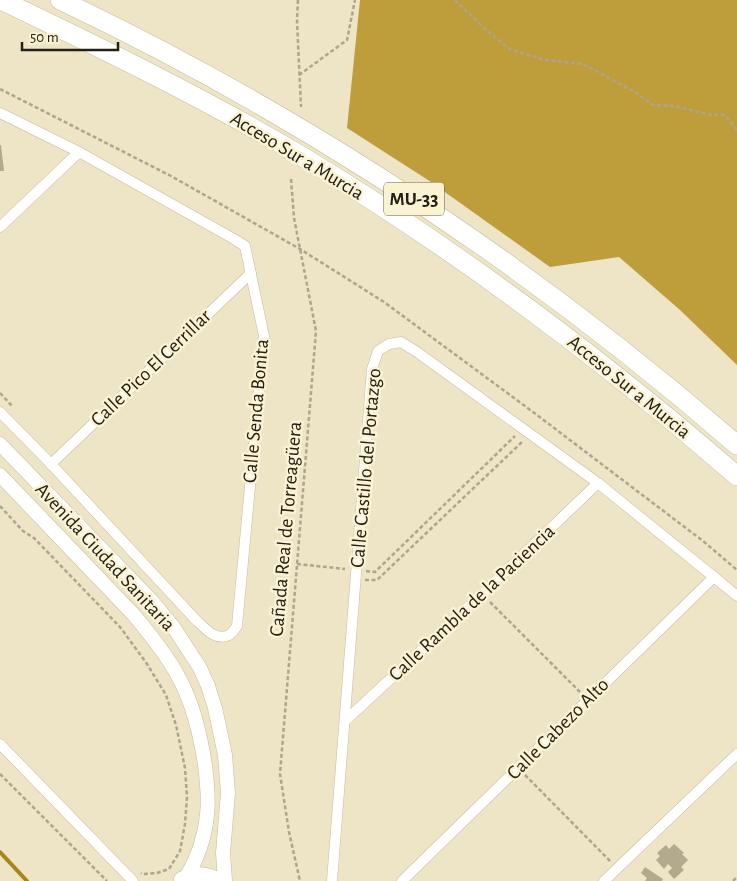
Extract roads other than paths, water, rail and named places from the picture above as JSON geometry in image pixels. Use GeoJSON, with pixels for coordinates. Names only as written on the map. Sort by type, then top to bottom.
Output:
{"type":"FeatureCollection","features":[{"type":"Feature","properties":{"kind":"highway","name":"Acceso Sur a Murcia"},"geometry":{"type":"LineString","coordinates":[[1,0],[242,122],[362,193],[461,259],[575,343],[737,476]]}},
{"type":"Feature","properties":{"kind":"highway","name":"Acceso Sur a Murcia"},"geometry":{"type":"LineString","coordinates":[[60,0],[175,57],[374,172],[481,244],[583,318],[737,445]]}},
{"type":"Feature","properties":{"kind":"highway"},"geometry":{"type":"LineString","coordinates":[[0,14],[70,34]]}},
{"type":"Feature","properties":{"kind":"street","name":"Calle Senda Bonita"},"geometry":{"type":"LineString","coordinates":[[0,113],[78,152],[245,246],[264,336],[237,626],[230,635],[221,637],[211,634],[195,619],[51,464]]}},
{"type":"Feature","properties":{"kind":"street"},"geometry":{"type":"LineString","coordinates":[[0,227],[78,152]]}},
{"type":"Feature","properties":{"kind":"street","name":"Calle Pico El Cerrillar"},"geometry":{"type":"LineString","coordinates":[[51,464],[251,273]]}},
{"type":"Feature","properties":{"kind":"street","name":"Calle Castillo del Portazgo"},"geometry":{"type":"LineString","coordinates":[[332,881],[372,369],[378,351],[389,344],[402,342],[598,483],[737,596]]}},
{"type":"Feature","properties":{"kind":"street"},"geometry":{"type":"LineString","coordinates":[[0,412],[51,464]]}},
{"type":"Feature","properties":{"kind":"street","name":"Avenida Ciudad Sanitaria"},"geometry":{"type":"LineString","coordinates":[[0,444],[151,600],[174,628],[200,668],[215,708],[225,755],[228,793],[223,853],[225,881]]}},
{"type":"Feature","properties":{"kind":"street","name":"Avenida Ciudad Sanitaria"},"geometry":{"type":"LineString","coordinates":[[0,475],[150,633],[164,652],[181,682],[195,716],[200,736],[208,796],[203,840],[199,853],[183,879]]}},
{"type":"Feature","properties":{"kind":"street","name":"Calle Rambla de la Paciencia"},"geometry":{"type":"LineString","coordinates":[[345,721],[598,483]]}},
{"type":"Feature","properties":{"kind":"street","name":"Calle Cabezo Alto"},"geometry":{"type":"LineString","coordinates":[[402,881],[714,577]]}},
{"type":"Feature","properties":{"kind":"street"},"geometry":{"type":"LineString","coordinates":[[0,744],[133,880]]}},
{"type":"Feature","properties":{"kind":"street"},"geometry":{"type":"LineString","coordinates":[[604,881],[737,754]]}},
{"type":"Feature","properties":{"kind":"street"},"geometry":{"type":"LineString","coordinates":[[183,879],[195,874],[203,874],[221,881]]}},
{"type":"Feature","properties":{"kind":"waterway"},"geometry":{"type":"LineString","coordinates":[[0,852],[27,881]]}}]}
